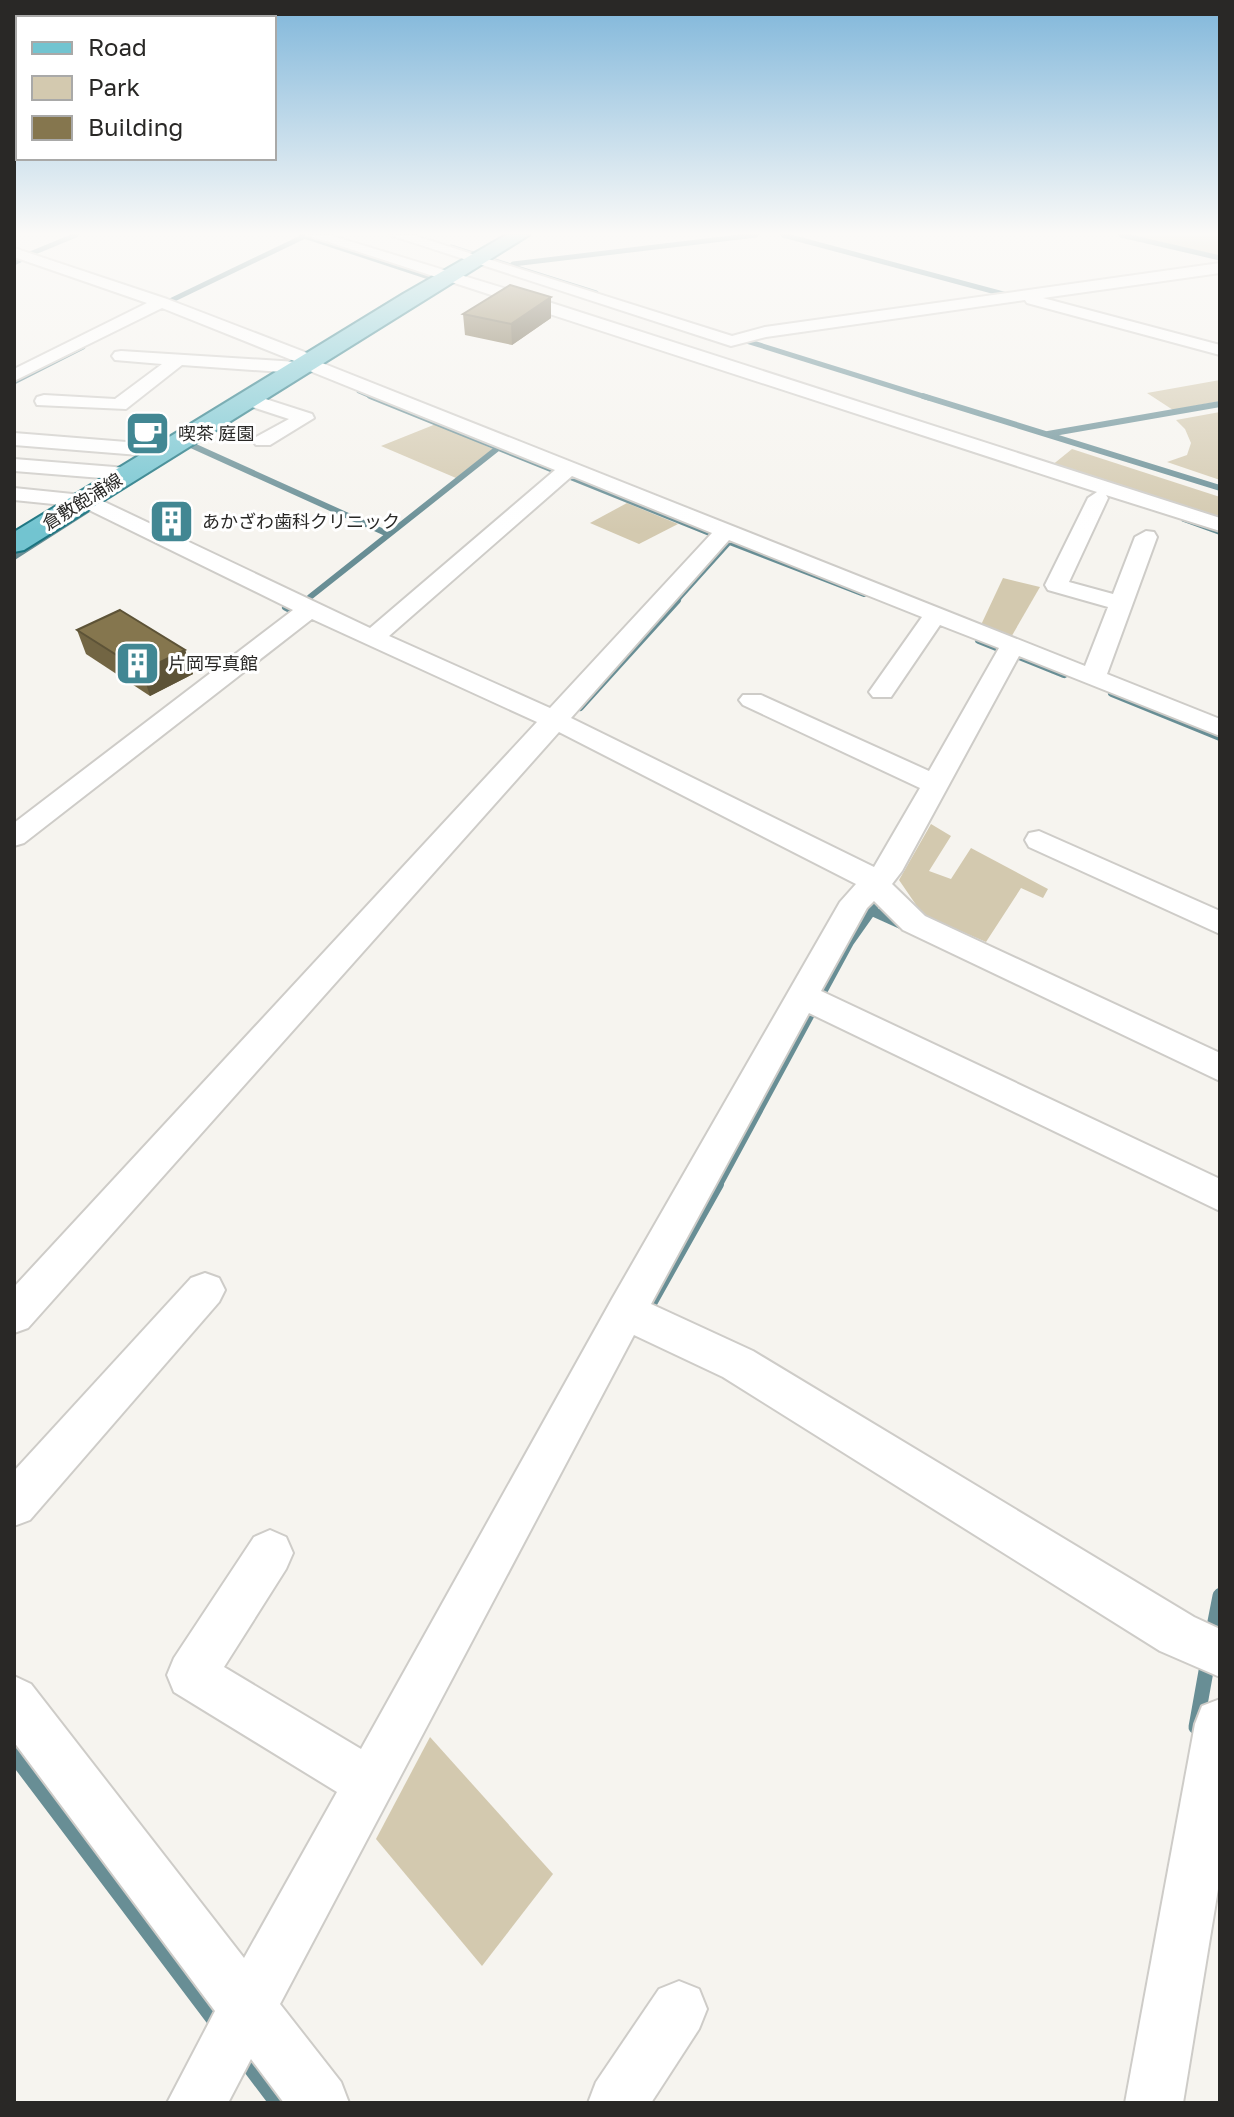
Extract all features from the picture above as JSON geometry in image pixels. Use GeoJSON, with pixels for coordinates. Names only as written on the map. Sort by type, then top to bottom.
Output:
{"type":"FeatureCollection","features":[{"type":"Feature","properties":{"kind":"main road","name":"倉敷飽浦線"},"geometry":{"type":"LineString","coordinates":[[14,544],[90,503],[127,474],[257,400],[356,334]]}},
{"type":"Feature","properties":{"kind":"street"},"geometry":{"type":"LineString","coordinates":[[14,376],[98,334]]}},
{"type":"Feature","properties":{"kind":"street"},"geometry":{"type":"LineString","coordinates":[[235,334],[564,472],[724,533],[1010,650],[1093,678],[1220,728]]}},
{"type":"Feature","properties":{"kind":"street"},"geometry":{"type":"LineString","coordinates":[[631,334],[1220,525]]}},
{"type":"Feature","properties":{"kind":"street"},"geometry":{"type":"LineString","coordinates":[[723,334],[736,338],[765,334]]}},
{"type":"Feature","properties":{"kind":"street"},"geometry":{"type":"LineString","coordinates":[[1159,334],[1220,350]]}},
{"type":"Feature","properties":{"kind":"street"},"geometry":{"type":"LineString","coordinates":[[121,356],[308,365]]}},
{"type":"Feature","properties":{"kind":"street"},"geometry":{"type":"LineString","coordinates":[[44,401],[119,405],[178,360]]}},
{"type":"Feature","properties":{"kind":"street"},"geometry":{"type":"LineString","coordinates":[[257,400],[305,418],[263,441]]}},
{"type":"Feature","properties":{"kind":"street"},"geometry":{"type":"LineString","coordinates":[[14,439],[164,451]]}},
{"type":"Feature","properties":{"kind":"street"},"geometry":{"type":"LineString","coordinates":[[14,465],[127,474]]}},
{"type":"Feature","properties":{"kind":"street"},"geometry":{"type":"LineString","coordinates":[[373,638],[564,472]]}},
{"type":"Feature","properties":{"kind":"street"},"geometry":{"type":"LineString","coordinates":[[14,494],[90,503],[864,874],[914,923],[1220,1068]]}},
{"type":"Feature","properties":{"kind":"street"},"geometry":{"type":"LineString","coordinates":[[1098,498],[1056,585],[1120,603]]}},
{"type":"Feature","properties":{"kind":"street"},"geometry":{"type":"LineString","coordinates":[[14,1315],[724,533]]}},
{"type":"Feature","properties":{"kind":"street"},"geometry":{"type":"LineString","coordinates":[[1093,678],[1146,537]]}},
{"type":"Feature","properties":{"kind":"street"},"geometry":{"type":"LineString","coordinates":[[14,837],[310,609]]}},
{"type":"Feature","properties":{"kind":"street"},"geometry":{"type":"LineString","coordinates":[[882,692],[933,618]]}},
{"type":"Feature","properties":{"kind":"street"},"geometry":{"type":"LineString","coordinates":[[224,2049],[369,1782],[639,1318],[811,1000],[855,902],[887,871],[1010,650]]}},
{"type":"Feature","properties":{"kind":"street"},"geometry":{"type":"LineString","coordinates":[[752,700],[936,785]]}},
{"type":"Feature","properties":{"kind":"street"},"geometry":{"type":"LineString","coordinates":[[1039,840],[1220,923]]}},
{"type":"Feature","properties":{"kind":"street"},"geometry":{"type":"LineString","coordinates":[[811,1000],[1220,1196]]}},
{"type":"Feature","properties":{"kind":"street"},"geometry":{"type":"LineString","coordinates":[[14,1504],[205,1290]]}},
{"type":"Feature","properties":{"kind":"street"},"geometry":{"type":"LineString","coordinates":[[639,1318],[738,1364],[1177,1634],[1212,1651]]}},
{"type":"Feature","properties":{"kind":"street"},"geometry":{"type":"LineString","coordinates":[[270,1553],[191,1675],[369,1782]]}},
{"type":"Feature","properties":{"kind":"street"},"geometry":{"type":"LineString","coordinates":[[14,1701],[224,2049],[320,2103]]}},
{"type":"Feature","properties":{"kind":"street"},"geometry":{"type":"LineString","coordinates":[[1154,2103],[1220,1725]]}},
{"type":"Feature","properties":{"kind":"street"},"geometry":{"type":"LineString","coordinates":[[617,2103],[679,2009]]}},
{"type":"Feature","properties":{"kind":"green space"},"geometry":{"type":"Polygon","coordinates":[[[1220,380],[1220,401],[1173,410],[1147,393],[1220,380]]]}},
{"type":"Feature","properties":{"kind":"green space"},"geometry":{"type":"Polygon","coordinates":[[[1220,412],[1220,480],[1167,462],[1187,455],[1191,443],[1185,429],[1176,420],[1220,412]]]}},
{"type":"Feature","properties":{"kind":"green space"},"geometry":{"type":"Polygon","coordinates":[[[436,424],[493,449],[456,478],[381,446],[436,424]]]}},
{"type":"Feature","properties":{"kind":"green space"},"geometry":{"type":"Polygon","coordinates":[[[1072,449],[1220,497],[1220,522],[1051,466],[1072,449]]]}},
{"type":"Feature","properties":{"kind":"green space"},"geometry":{"type":"Polygon","coordinates":[[[627,503],[678,524],[639,544],[590,523],[627,503]]]}},
{"type":"Feature","properties":{"kind":"green space"},"geometry":{"type":"Polygon","coordinates":[[[1003,578],[1040,587],[1010,639],[980,627],[1003,578]]]}},
{"type":"Feature","properties":{"kind":"green space"},"geometry":{"type":"Polygon","coordinates":[[[931,824],[951,836],[929,871],[951,879],[971,848],[1048,889],[1043,898],[1021,888],[986,942],[923,915],[899,880],[931,824]]]}},
{"type":"Feature","properties":{"kind":"green space"},"geometry":{"type":"Polygon","coordinates":[[[430,1737],[553,1874],[482,1966],[376,1839],[430,1737]]]}},
{"type":"Feature","properties":{"kind":"building"},"geometry":{"type":"Polygon","coordinates":[[[120,610],[185,650],[142,671],[77,630],[120,610]]]}},
{"type":"Feature","properties":{"kind":"waterway"},"geometry":{"type":"LineString","coordinates":[[737,338],[929,398]]}},
{"type":"Feature","properties":{"kind":"waterway"},"geometry":{"type":"LineString","coordinates":[[14,382],[83,347]]}},
{"type":"Feature","properties":{"kind":"waterway"},"geometry":{"type":"LineString","coordinates":[[359,391],[375,398]]}},
{"type":"Feature","properties":{"kind":"waterway"},"geometry":{"type":"LineString","coordinates":[[370,396],[712,534]]}},
{"type":"Feature","properties":{"kind":"waterway"},"geometry":{"type":"LineString","coordinates":[[923,396],[1220,488]]}},
{"type":"Feature","properties":{"kind":"waterway"},"geometry":{"type":"LineString","coordinates":[[1048,434],[1220,404]]}},
{"type":"Feature","properties":{"kind":"waterway"},"geometry":{"type":"LineString","coordinates":[[191,445],[388,534]]}},
{"type":"Feature","properties":{"kind":"waterway"},"geometry":{"type":"LineString","coordinates":[[310,597],[498,448]]}},
{"type":"Feature","properties":{"kind":"waterway"},"geometry":{"type":"LineString","coordinates":[[14,557],[100,502]]}},
{"type":"Feature","properties":{"kind":"waterway"},"geometry":{"type":"LineString","coordinates":[[1184,519],[1220,532]]}},
{"type":"Feature","properties":{"kind":"waterway"},"geometry":{"type":"LineString","coordinates":[[727,541],[864,594]]}},
{"type":"Feature","properties":{"kind":"waterway"},"geometry":{"type":"LineString","coordinates":[[675,602],[729,542]]}},
{"type":"Feature","properties":{"kind":"waterway"},"geometry":{"type":"LineString","coordinates":[[580,707],[677,600]]}},
{"type":"Feature","properties":{"kind":"waterway"},"geometry":{"type":"LineString","coordinates":[[286,607],[292,610]]}},
{"type":"Feature","properties":{"kind":"waterway"},"geometry":{"type":"LineString","coordinates":[[979,640],[1064,674]]}},
{"type":"Feature","properties":{"kind":"waterway"},"geometry":{"type":"LineString","coordinates":[[1112,693],[1220,737]]}},
{"type":"Feature","properties":{"kind":"waterway"},"geometry":{"type":"LineString","coordinates":[[717,1186],[849,942],[873,908]]}},
{"type":"Feature","properties":{"kind":"waterway"},"geometry":{"type":"LineString","coordinates":[[872,911],[903,925]]}},
{"type":"Feature","properties":{"kind":"waterway"},"geometry":{"type":"LineString","coordinates":[[645,1314],[718,1184]]}},
{"type":"Feature","properties":{"kind":"waterway"},"geometry":{"type":"LineString","coordinates":[[1219,1598],[1220,1594]]}},
{"type":"Feature","properties":{"kind":"waterway"},"geometry":{"type":"LineString","coordinates":[[1212,1637],[1220,1596]]}},
{"type":"Feature","properties":{"kind":"waterway"},"geometry":{"type":"LineString","coordinates":[[1196,1727],[1208,1660]]}},
{"type":"Feature","properties":{"kind":"waterway"},"geometry":{"type":"LineString","coordinates":[[14,1755],[220,2028]]}},
{"type":"Feature","properties":{"kind":"waterway"},"geometry":{"type":"LineString","coordinates":[[240,2054],[277,2103]]}},
{"type":"Feature","properties":{"kind":"place","name":"喫茶 庭園"},"geometry":{"type":"Point","coordinates":[147,433]}},
{"type":"Feature","properties":{"kind":"place","name":"あかざわ歯科クリニック"},"geometry":{"type":"Point","coordinates":[171,521]}},
{"type":"Feature","properties":{"kind":"place","name":"片岡写真館"},"geometry":{"type":"Point","coordinates":[137,663]}}]}
